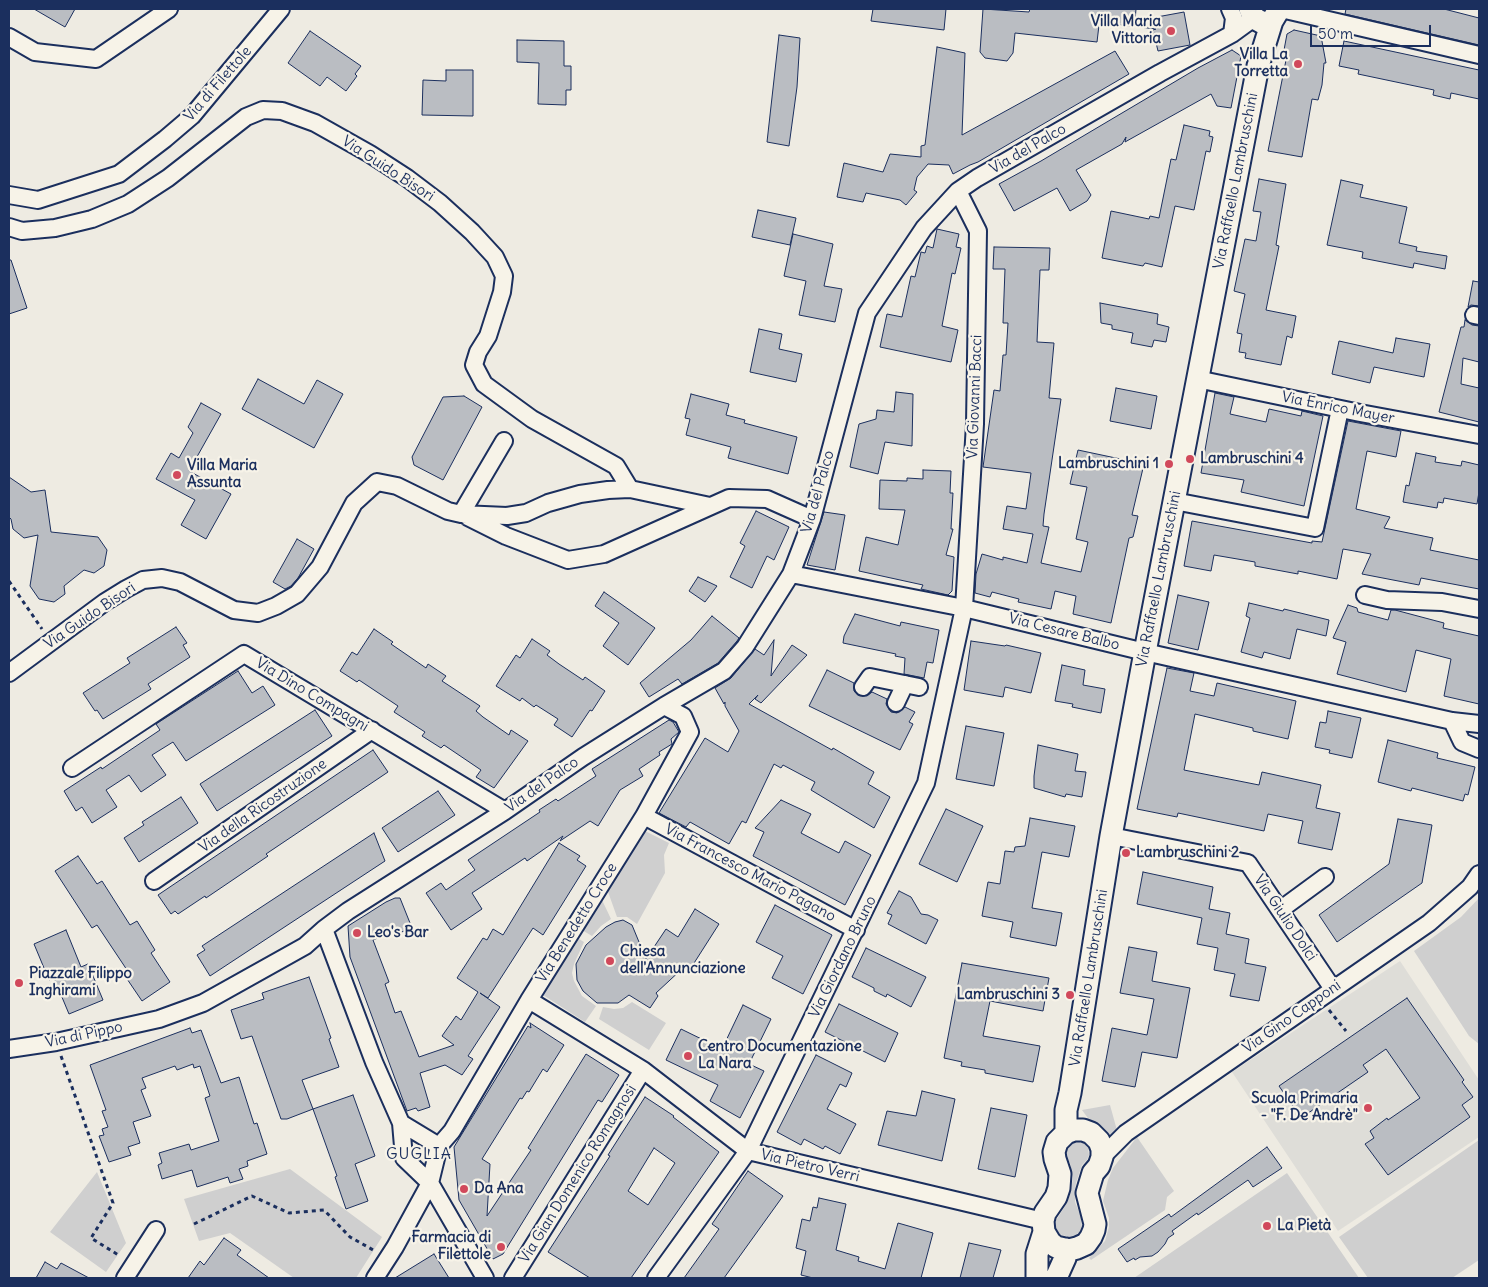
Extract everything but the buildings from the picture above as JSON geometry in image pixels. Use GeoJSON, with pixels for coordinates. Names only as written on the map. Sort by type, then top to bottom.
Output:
{"type":"FeatureCollection","features":[{"type":"Feature","properties":{"kind":"main road","name":"Via Raffaello Lambruschini"},"geometry":{"type":"LineString","coordinates":[[1074,1132],[1070,1093],[1111,836],[1144,652],[1258,66],[1265,14]]}},
{"type":"Feature","properties":{"kind":"main road"},"geometry":{"type":"LineString","coordinates":[[1037,1278],[1037,1254],[1045,1213],[1056,1197],[1059,1188],[1060,1174],[1054,1152],[1057,1142],[1074,1132],[1091,1133],[1099,1141],[1102,1157],[1088,1186],[1088,1200],[1095,1224],[1091,1237],[1086,1244],[1066,1250],[1056,1247],[1050,1242],[1043,1226]]}},
{"type":"Feature","properties":{"kind":"main road"},"geometry":{"type":"LineString","coordinates":[[1056,1278],[1065,1258],[1066,1250]]}},
{"type":"Feature","properties":{"kind":"street"},"geometry":{"type":"LineString","coordinates":[[9,38],[34,52],[96,59],[169,9]]}},
{"type":"Feature","properties":{"kind":"street","name":"Via di Filettole"},"geometry":{"type":"LineString","coordinates":[[9,195],[38,200],[119,174],[192,116],[281,9]]}},
{"type":"Feature","properties":{"kind":"street"},"geometry":{"type":"LineString","coordinates":[[1230,9],[1234,18],[1232,34]]}},
{"type":"Feature","properties":{"kind":"street"},"geometry":{"type":"LineString","coordinates":[[1265,14],[1479,55]]}},
{"type":"Feature","properties":{"kind":"street","name":"Via del Palco"},"geometry":{"type":"LineString","coordinates":[[159,1019],[204,1003],[305,946],[348,911],[505,812],[583,756],[724,671],[745,647],[791,574],[812,519],[867,313],[924,228],[958,191],[977,178],[1265,14]]}},
{"type":"Feature","properties":{"kind":"street","name":"Via Guido Bisori"},"geometry":{"type":"LineString","coordinates":[[9,227],[22,231],[56,228],[92,220],[128,204],[168,178],[246,117],[262,110],[282,111],[315,123],[370,154],[407,178],[472,232],[495,256],[504,276],[502,292],[488,336],[478,352],[474,365],[484,384],[532,419],[616,466],[630,490]]}},
{"type":"Feature","properties":{"kind":"street","name":"Via Giovanni Bacci"},"geometry":{"type":"LineString","coordinates":[[958,191],[978,231],[975,424],[964,608]]}},
{"type":"Feature","properties":{"kind":"street","name":"Via Enrico Mayer"},"geometry":{"type":"LineString","coordinates":[[1197,379],[1479,434]]}},
{"type":"Feature","properties":{"kind":"street"},"geometry":{"type":"LineString","coordinates":[[1174,501],[1315,528],[1340,408]]}},
{"type":"Feature","properties":{"kind":"street"},"geometry":{"type":"LineString","coordinates":[[461,514],[504,441]]}},
{"type":"Feature","properties":{"kind":"street","name":"Via Guido Bisori"},"geometry":{"type":"LineString","coordinates":[[9,673],[105,602],[126,588],[143,580],[162,578],[180,582],[234,610],[258,613],[276,606],[298,594],[320,567],[354,502],[378,482],[396,486],[448,511],[461,514],[507,516],[526,513],[548,503],[580,494],[608,490],[630,490],[710,506]]}},
{"type":"Feature","properties":{"kind":"street","name":"Via Guido Bisori"},"geometry":{"type":"LineString","coordinates":[[461,514],[506,536],[568,560],[604,554],[729,498],[767,499],[812,519]]}},
{"type":"Feature","properties":{"kind":"street","name":"Via Cesare Balbo"},"geometry":{"type":"LineString","coordinates":[[791,574],[964,608],[1144,652],[1452,721],[1479,724]]}},
{"type":"Feature","properties":{"kind":"street"},"geometry":{"type":"LineString","coordinates":[[1365,596],[1387,600],[1442,602],[1479,609]]}},
{"type":"Feature","properties":{"kind":"street","name":"Via Giordano Bruno"},"geometry":{"type":"LineString","coordinates":[[656,1278],[748,1151],[926,783],[964,608]]}},
{"type":"Feature","properties":{"kind":"street","name":"Via Dino Compagni"},"geometry":{"type":"LineString","coordinates":[[72,768],[244,654],[505,812]]}},
{"type":"Feature","properties":{"kind":"street"},"geometry":{"type":"LineString","coordinates":[[862,687],[870,677],[912,686],[896,703]]}},
{"type":"Feature","properties":{"kind":"street","name":"Via Benedetto Croce"},"geometry":{"type":"LineString","coordinates":[[439,1146],[452,1131],[529,1000],[644,816],[690,732],[684,716],[664,706]]}},
{"type":"Feature","properties":{"kind":"street"},"geometry":{"type":"LineString","coordinates":[[1452,721],[1462,742],[1479,749]]}},
{"type":"Feature","properties":{"kind":"street","name":"Via della Ricostruzione"},"geometry":{"type":"LineString","coordinates":[[154,881],[372,730]]}},
{"type":"Feature","properties":{"kind":"street","name":"Via Francesco Mario Pagano"},"geometry":{"type":"LineString","coordinates":[[644,816],[856,930]]}},
{"type":"Feature","properties":{"kind":"street","name":"Via Giulio Dolci"},"geometry":{"type":"LineString","coordinates":[[1111,836],[1248,863],[1333,989]]}},
{"type":"Feature","properties":{"kind":"street","name":"Via Gino Capponi"},"geometry":{"type":"LineString","coordinates":[[1102,1157],[1126,1133],[1429,923],[1470,887],[1479,874]]}},
{"type":"Feature","properties":{"kind":"street"},"geometry":{"type":"LineString","coordinates":[[1280,910],[1325,877]]}},
{"type":"Feature","properties":{"kind":"street"},"geometry":{"type":"LineString","coordinates":[[324,929],[374,1062],[401,1123],[404,1158],[430,1183],[485,1278]]}},
{"type":"Feature","properties":{"kind":"street","name":"Via Pietro Verri"},"geometry":{"type":"LineString","coordinates":[[529,1000],[642,1070],[748,1151],[1043,1226]]}},
{"type":"Feature","properties":{"kind":"street","name":"Via di Pippo"},"geometry":{"type":"LineString","coordinates":[[9,1050],[56,1042],[159,1019]]}},
{"type":"Feature","properties":{"kind":"street","name":"Via Gian Domenico Romagnosi"},"geometry":{"type":"LineString","coordinates":[[513,1278],[642,1070]]}},
{"type":"Feature","properties":{"kind":"street"},"geometry":{"type":"LineString","coordinates":[[376,1278],[430,1183],[439,1146],[401,1123]]}},
{"type":"Feature","properties":{"kind":"street"},"geometry":{"type":"LineString","coordinates":[[130,1271],[156,1230]]}},
{"type":"Feature","properties":{"kind":"path"},"geometry":{"type":"LineString","coordinates":[[9,581],[51,642]]}},
{"type":"Feature","properties":{"kind":"path"},"geometry":{"type":"LineString","coordinates":[[1319,998],[1346,1031]]}},
{"type":"Feature","properties":{"kind":"path"},"geometry":{"type":"LineString","coordinates":[[56,1042],[113,1203],[91,1238],[130,1271]]}},
{"type":"Feature","properties":{"kind":"path"},"geometry":{"type":"LineString","coordinates":[[194,1224],[252,1196],[288,1213],[324,1210],[350,1237],[388,1259]]}},
{"type":"Feature","properties":{"kind":"shaded area"},"geometry":{"type":"Polygon","coordinates":[[[645,831],[669,843],[664,855],[665,873],[637,924],[627,917],[617,917],[607,889],[645,831]]]}},
{"type":"Feature","properties":{"kind":"shaded area"},"geometry":{"type":"Polygon","coordinates":[[[1479,898],[1479,1044],[1469,1036],[1414,951],[1461,917],[1479,898]]]}},
{"type":"Feature","properties":{"kind":"shaded area"},"geometry":{"type":"Polygon","coordinates":[[[602,900],[611,919],[592,936],[582,930],[602,900]]]}},
{"type":"Feature","properties":{"kind":"shaded area"},"geometry":{"type":"Polygon","coordinates":[[[579,939],[584,942],[574,964],[572,973],[574,981],[582,996],[596,1006],[585,1022],[543,995],[579,939]]]}},
{"type":"Feature","properties":{"kind":"shaded area","name":"Scuola Primaria - \"F. De Andrè\""},"geometry":{"type":"Polygon","coordinates":[[[1400,961],[1479,1080],[1479,1137],[1338,1231],[1232,1072],[1400,961]]]}},
{"type":"Feature","properties":{"kind":"shaded area"},"geometry":{"type":"Polygon","coordinates":[[[632,1002],[666,1023],[649,1050],[599,1019],[603,1007],[623,1008],[632,1002]]]}},
{"type":"Feature","properties":{"kind":"shaded area"},"geometry":{"type":"Polygon","coordinates":[[[1110,1105],[1118,1134],[1107,1144],[1082,1110],[1110,1105]]]}},
{"type":"Feature","properties":{"kind":"shaded area"},"geometry":{"type":"Polygon","coordinates":[[[1137,1137],[1174,1191],[1167,1197],[1165,1210],[1091,1260],[1089,1258],[1105,1241],[1109,1227],[1109,1218],[1103,1201],[1108,1180],[1113,1168],[1137,1137]]]}},
{"type":"Feature","properties":{"kind":"shaded area","name":"La Pietà"},"geometry":{"type":"Polygon","coordinates":[[[1479,1140],[1479,1260],[1452,1278],[1368,1278],[1339,1237],[1479,1140]]]}},
{"type":"Feature","properties":{"kind":"shaded area"},"geometry":{"type":"Polygon","coordinates":[[[1076,1141],[1084,1143],[1088,1148],[1089,1155],[1082,1165],[1075,1192],[1075,1202],[1081,1217],[1082,1227],[1078,1234],[1069,1237],[1059,1234],[1055,1222],[1067,1203],[1071,1191],[1073,1178],[1070,1163],[1065,1153],[1068,1145],[1076,1141]]]}},
{"type":"Feature","properties":{"kind":"shaded area"},"geometry":{"type":"Polygon","coordinates":[[[290,1169],[382,1237],[356,1278],[294,1278],[230,1233],[199,1241],[184,1199],[290,1169]]]}},
{"type":"Feature","properties":{"kind":"shaded area"},"geometry":{"type":"Polygon","coordinates":[[[97,1172],[126,1243],[106,1272],[50,1232],[97,1172]]]}},
{"type":"Feature","properties":{"kind":"shaded area","name":"La Pietà"},"geometry":{"type":"Polygon","coordinates":[[[1287,1173],[1359,1278],[1134,1278],[1287,1173]]]}},
{"type":"Feature","properties":{"kind":"place","name":"Villa Maria Vittoria"},"geometry":{"type":"Point","coordinates":[1171,31]}},
{"type":"Feature","properties":{"kind":"place","name":"Villa La Torretta"},"geometry":{"type":"Point","coordinates":[1298,64]}},
{"type":"Feature","properties":{"kind":"place","name":"Lambruschini 4"},"geometry":{"type":"Point","coordinates":[1190,459]}},
{"type":"Feature","properties":{"kind":"place","name":"Lambruschini 1"},"geometry":{"type":"Point","coordinates":[1169,464]}},
{"type":"Feature","properties":{"kind":"place","name":"Villa Maria Assunta"},"geometry":{"type":"Point","coordinates":[177,475]}},
{"type":"Feature","properties":{"kind":"place","name":"Lambruschini 2"},"geometry":{"type":"Point","coordinates":[1126,853]}},
{"type":"Feature","properties":{"kind":"place","name":"Leo's Bar"},"geometry":{"type":"Point","coordinates":[357,933]}},
{"type":"Feature","properties":{"kind":"place","name":"Chiesa dell'Annunciazione"},"geometry":{"type":"Point","coordinates":[610,961]}},
{"type":"Feature","properties":{"kind":"place","name":"Piazzale Filippo Inghirami"},"geometry":{"type":"Point","coordinates":[19,983]}},
{"type":"Feature","properties":{"kind":"place","name":"Lambruschini 3"},"geometry":{"type":"Point","coordinates":[1070,995]}},
{"type":"Feature","properties":{"kind":"place","name":"Centro Documentazione La Nara"},"geometry":{"type":"Point","coordinates":[688,1056]}},
{"type":"Feature","properties":{"kind":"place","name":"Scuola Primaria - \"F. De Andrè\""},"geometry":{"type":"Point","coordinates":[1368,1108]}},
{"type":"Feature","properties":{"kind":"place","name":"Da Ana"},"geometry":{"type":"Point","coordinates":[464,1189]}},
{"type":"Feature","properties":{"kind":"place","name":"La Pietà"},"geometry":{"type":"Point","coordinates":[1267,1226]}},
{"type":"Feature","properties":{"kind":"place","name":"Farmacia di Filettole"},"geometry":{"type":"Point","coordinates":[501,1247]}},
{"type":"Feature","properties":{"kind":"district","name":"GUGLIA"},"geometry":{"type":"Point","coordinates":[419,1154]}}]}
